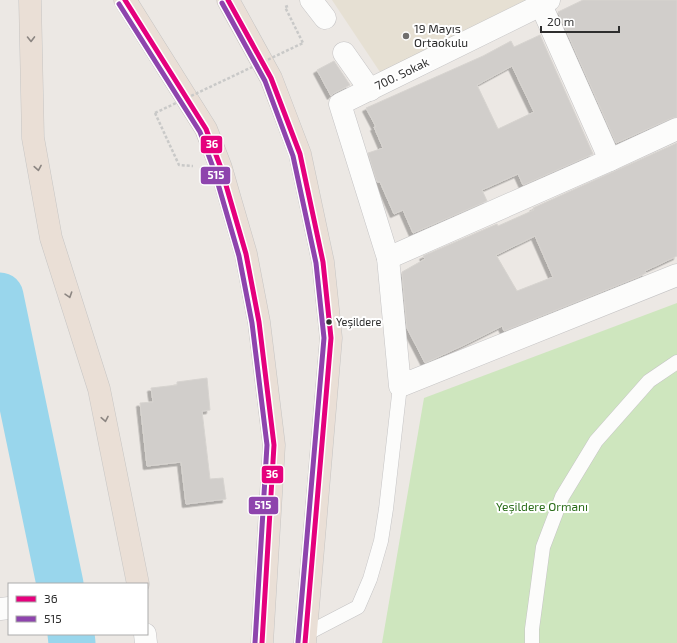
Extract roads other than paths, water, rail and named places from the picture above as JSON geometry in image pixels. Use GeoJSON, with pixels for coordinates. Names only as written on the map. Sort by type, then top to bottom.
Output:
{"type":"FeatureCollection","features":[{"type":"Feature","properties":{"kind":"highway"},"geometry":{"type":"LineString","coordinates":[[30,0],[33,138],[51,238],[99,389],[138,583]]}},
{"type":"Feature","properties":{"kind":"highway"},"geometry":{"type":"LineString","coordinates":[[125,0],[206,129],[221,168],[246,254],[259,322],[274,445],[262,643]]}},
{"type":"Feature","properties":{"kind":"highway"},"geometry":{"type":"LineString","coordinates":[[228,0],[271,78],[300,154],[323,262],[331,338],[305,639]]}},
{"type":"Feature","properties":{"kind":"street"},"geometry":{"type":"LineString","coordinates":[[311,0],[325,18]]}},
{"type":"Feature","properties":{"kind":"street"},"geometry":{"type":"LineString","coordinates":[[545,3],[610,160]]}},
{"type":"Feature","properties":{"kind":"street","name":"700. Sokak"},"geometry":{"type":"LineString","coordinates":[[388,258],[340,104],[545,3]]}},
{"type":"Feature","properties":{"kind":"street"},"geometry":{"type":"LineString","coordinates":[[344,53],[370,90]]}},
{"type":"Feature","properties":{"kind":"street"},"geometry":{"type":"LineString","coordinates":[[677,129],[388,258],[400,386],[677,275]]}},
{"type":"Feature","properties":{"kind":"lane"},"geometry":{"type":"LineString","coordinates":[[532,643],[532,629],[543,547],[562,497],[596,441],[649,382],[677,362]]}},
{"type":"Feature","properties":{"kind":"lane"},"geometry":{"type":"LineString","coordinates":[[305,639],[358,606],[370,579],[381,541],[386,509],[400,386]]}},
{"type":"Feature","properties":{"kind":"waterway"},"geometry":{"type":"LineString","coordinates":[[0,296],[60,583]]}},
{"type":"Feature","properties":{"kind":"waterway"},"geometry":{"type":"LineString","coordinates":[[71,635],[72,643]]}},
{"type":"Feature","properties":{"kind":"place","name":"19 Mayıs Ortaokulu"},"geometry":{"type":"Point","coordinates":[406,36]}},
{"type":"Feature","properties":{"kind":"place","name":"Yeşildere"},"geometry":{"type":"Point","coordinates":[329,322]}},
{"type":"Feature","properties":{"kind":"park label","name":"Yeşildere Ormanı"},"geometry":{"type":"Point","coordinates":[542,507]}}]}
